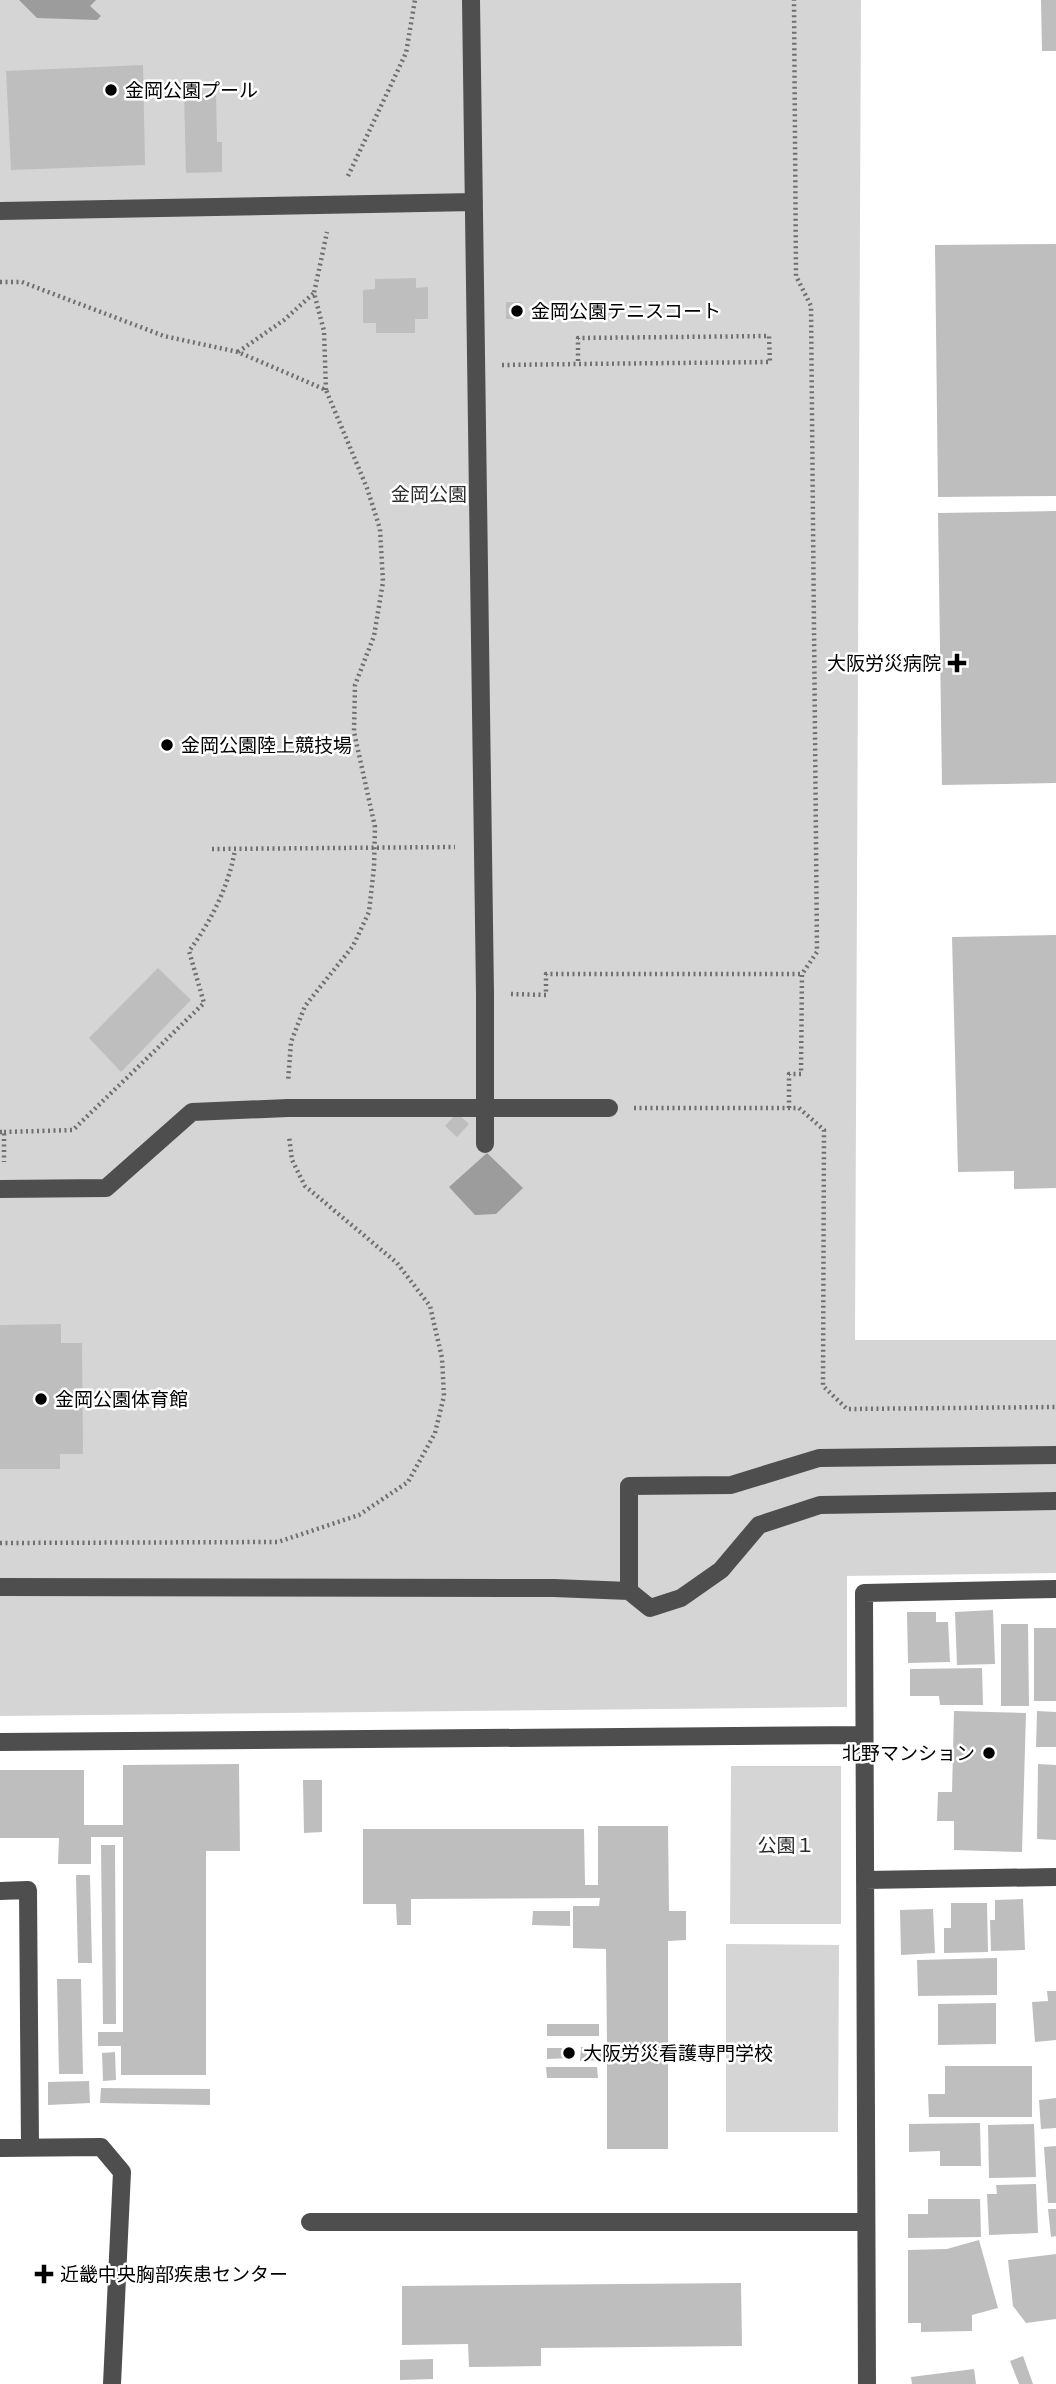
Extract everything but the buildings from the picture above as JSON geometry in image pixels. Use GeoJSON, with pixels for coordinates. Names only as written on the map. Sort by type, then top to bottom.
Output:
{"type":"FeatureCollection","features":[{"type":"Feature","properties":{"kind":"street"},"geometry":{"type":"LineString","coordinates":[[471,0],[485,1144]]}},
{"type":"Feature","properties":{"kind":"street"},"geometry":{"type":"LineString","coordinates":[[0,211],[474,202]]}},
{"type":"Feature","properties":{"kind":"street"},"geometry":{"type":"LineString","coordinates":[[0,1189],[106,1188],[192,1112],[288,1108],[609,1108]]}},
{"type":"Feature","properties":{"kind":"street"},"geometry":{"type":"LineString","coordinates":[[629,1591],[629,1486],[731,1485],[819,1458],[1056,1455]]}},
{"type":"Feature","properties":{"kind":"street"},"geometry":{"type":"LineString","coordinates":[[0,1587],[554,1588],[629,1591],[650,1608],[681,1598],[722,1570],[759,1525],[820,1505],[1056,1501]]}},
{"type":"Feature","properties":{"kind":"street"},"geometry":{"type":"LineString","coordinates":[[867,2384],[864,1593],[1056,1589]]}},
{"type":"Feature","properties":{"kind":"street"},"geometry":{"type":"LineString","coordinates":[[0,1742],[864,1735]]}},
{"type":"Feature","properties":{"kind":"street"},"geometry":{"type":"LineString","coordinates":[[865,1880],[1056,1877]]}},
{"type":"Feature","properties":{"kind":"street"},"geometry":{"type":"LineString","coordinates":[[0,1891],[28,1890],[30,2147]]}},
{"type":"Feature","properties":{"kind":"street"},"geometry":{"type":"LineString","coordinates":[[0,2148],[101,2147],[122,2172],[112,2384]]}},
{"type":"Feature","properties":{"kind":"street"},"geometry":{"type":"LineString","coordinates":[[310,2222],[866,2222]]}},
{"type":"Feature","properties":{"kind":"path"},"geometry":{"type":"LineString","coordinates":[[0,1543],[278,1542],[359,1515],[408,1482],[435,1433],[444,1396],[442,1358],[430,1306],[397,1263],[305,1186],[292,1160],[288,1108],[291,1042],[305,1006],[354,946],[369,912],[375,848],[375,827],[354,732],[355,685],[374,636],[383,582],[380,529],[367,488],[326,390],[324,331],[314,293],[333,204],[353,167],[405,53],[415,0]]}},
{"type":"Feature","properties":{"kind":"path"},"geometry":{"type":"LineString","coordinates":[[789,1108],[789,1074],[801,1074],[802,974],[817,952],[811,306],[796,276],[794,0]]}},
{"type":"Feature","properties":{"kind":"path"},"geometry":{"type":"LineString","coordinates":[[0,282],[22,282],[164,336],[238,352],[326,390]]}},
{"type":"Feature","properties":{"kind":"path"},"geometry":{"type":"LineString","coordinates":[[238,352],[284,320],[314,293]]}},
{"type":"Feature","properties":{"kind":"path"},"geometry":{"type":"LineString","coordinates":[[477,365],[578,364],[769,362],[769,336],[578,338],[578,364]]}},
{"type":"Feature","properties":{"kind":"path"},"geometry":{"type":"LineString","coordinates":[[212,849],[483,847]]}},
{"type":"Feature","properties":{"kind":"path"},"geometry":{"type":"LineString","coordinates":[[4,1132],[74,1130],[204,1003],[189,951],[217,903],[231,870],[235,850]]}},
{"type":"Feature","properties":{"kind":"path"},"geometry":{"type":"LineString","coordinates":[[485,994],[546,995],[546,974],[802,974]]}},
{"type":"Feature","properties":{"kind":"path"},"geometry":{"type":"LineString","coordinates":[[609,1108],[799,1108],[824,1130],[823,1386],[847,1409],[1056,1407]]}},
{"type":"Feature","properties":{"kind":"green space","name":"金岡公園"},"geometry":{"type":"Polygon","coordinates":[[[0,0],[861,0],[855,1340],[1056,1340],[1056,1573],[847,1576],[847,1707],[0,1716],[0,0]]]}},
{"type":"Feature","properties":{"kind":"green space","name":"公園１"},"geometry":{"type":"Polygon","coordinates":[[[731,1766],[841,1766],[841,1924],[730,1924],[731,1766]]]}},
{"type":"Feature","properties":{"kind":"green space"},"geometry":{"type":"Polygon","coordinates":[[[726,1944],[839,1945],[838,2132],[726,2132],[726,1944]]]}},
{"type":"Feature","properties":{"kind":"shaded area"},"geometry":{"type":"Polygon","coordinates":[[[19,0],[96,0],[90,6],[101,16],[97,20],[37,18],[19,0]]]}},
{"type":"Feature","properties":{"kind":"shaded area"},"geometry":{"type":"Polygon","coordinates":[[[487,1153],[523,1188],[496,1214],[475,1215],[449,1187],[487,1153]]]}},
{"type":"Feature","properties":{"kind":"place","name":"金岡公園プール"},"geometry":{"type":"Point","coordinates":[111,90]}},
{"type":"Feature","properties":{"kind":"place","name":"金岡公園テニスコート"},"geometry":{"type":"Point","coordinates":[517,311]}},
{"type":"Feature","properties":{"kind":"place","name":"大阪労災病院"},"geometry":{"type":"Point","coordinates":[957,663]}},
{"type":"Feature","properties":{"kind":"place","name":"金岡公園陸上競技場"},"geometry":{"type":"Point","coordinates":[167,745]}},
{"type":"Feature","properties":{"kind":"place","name":"金岡公園体育館"},"geometry":{"type":"Point","coordinates":[41,1399]}},
{"type":"Feature","properties":{"kind":"place","name":"北野マンション"},"geometry":{"type":"Point","coordinates":[989,1753]}},
{"type":"Feature","properties":{"kind":"place","name":"大阪労災看護専門学校"},"geometry":{"type":"Point","coordinates":[569,2053]}},
{"type":"Feature","properties":{"kind":"place","name":"近畿中央胸部疾患センター"},"geometry":{"type":"Point","coordinates":[44,2274]}}]}
